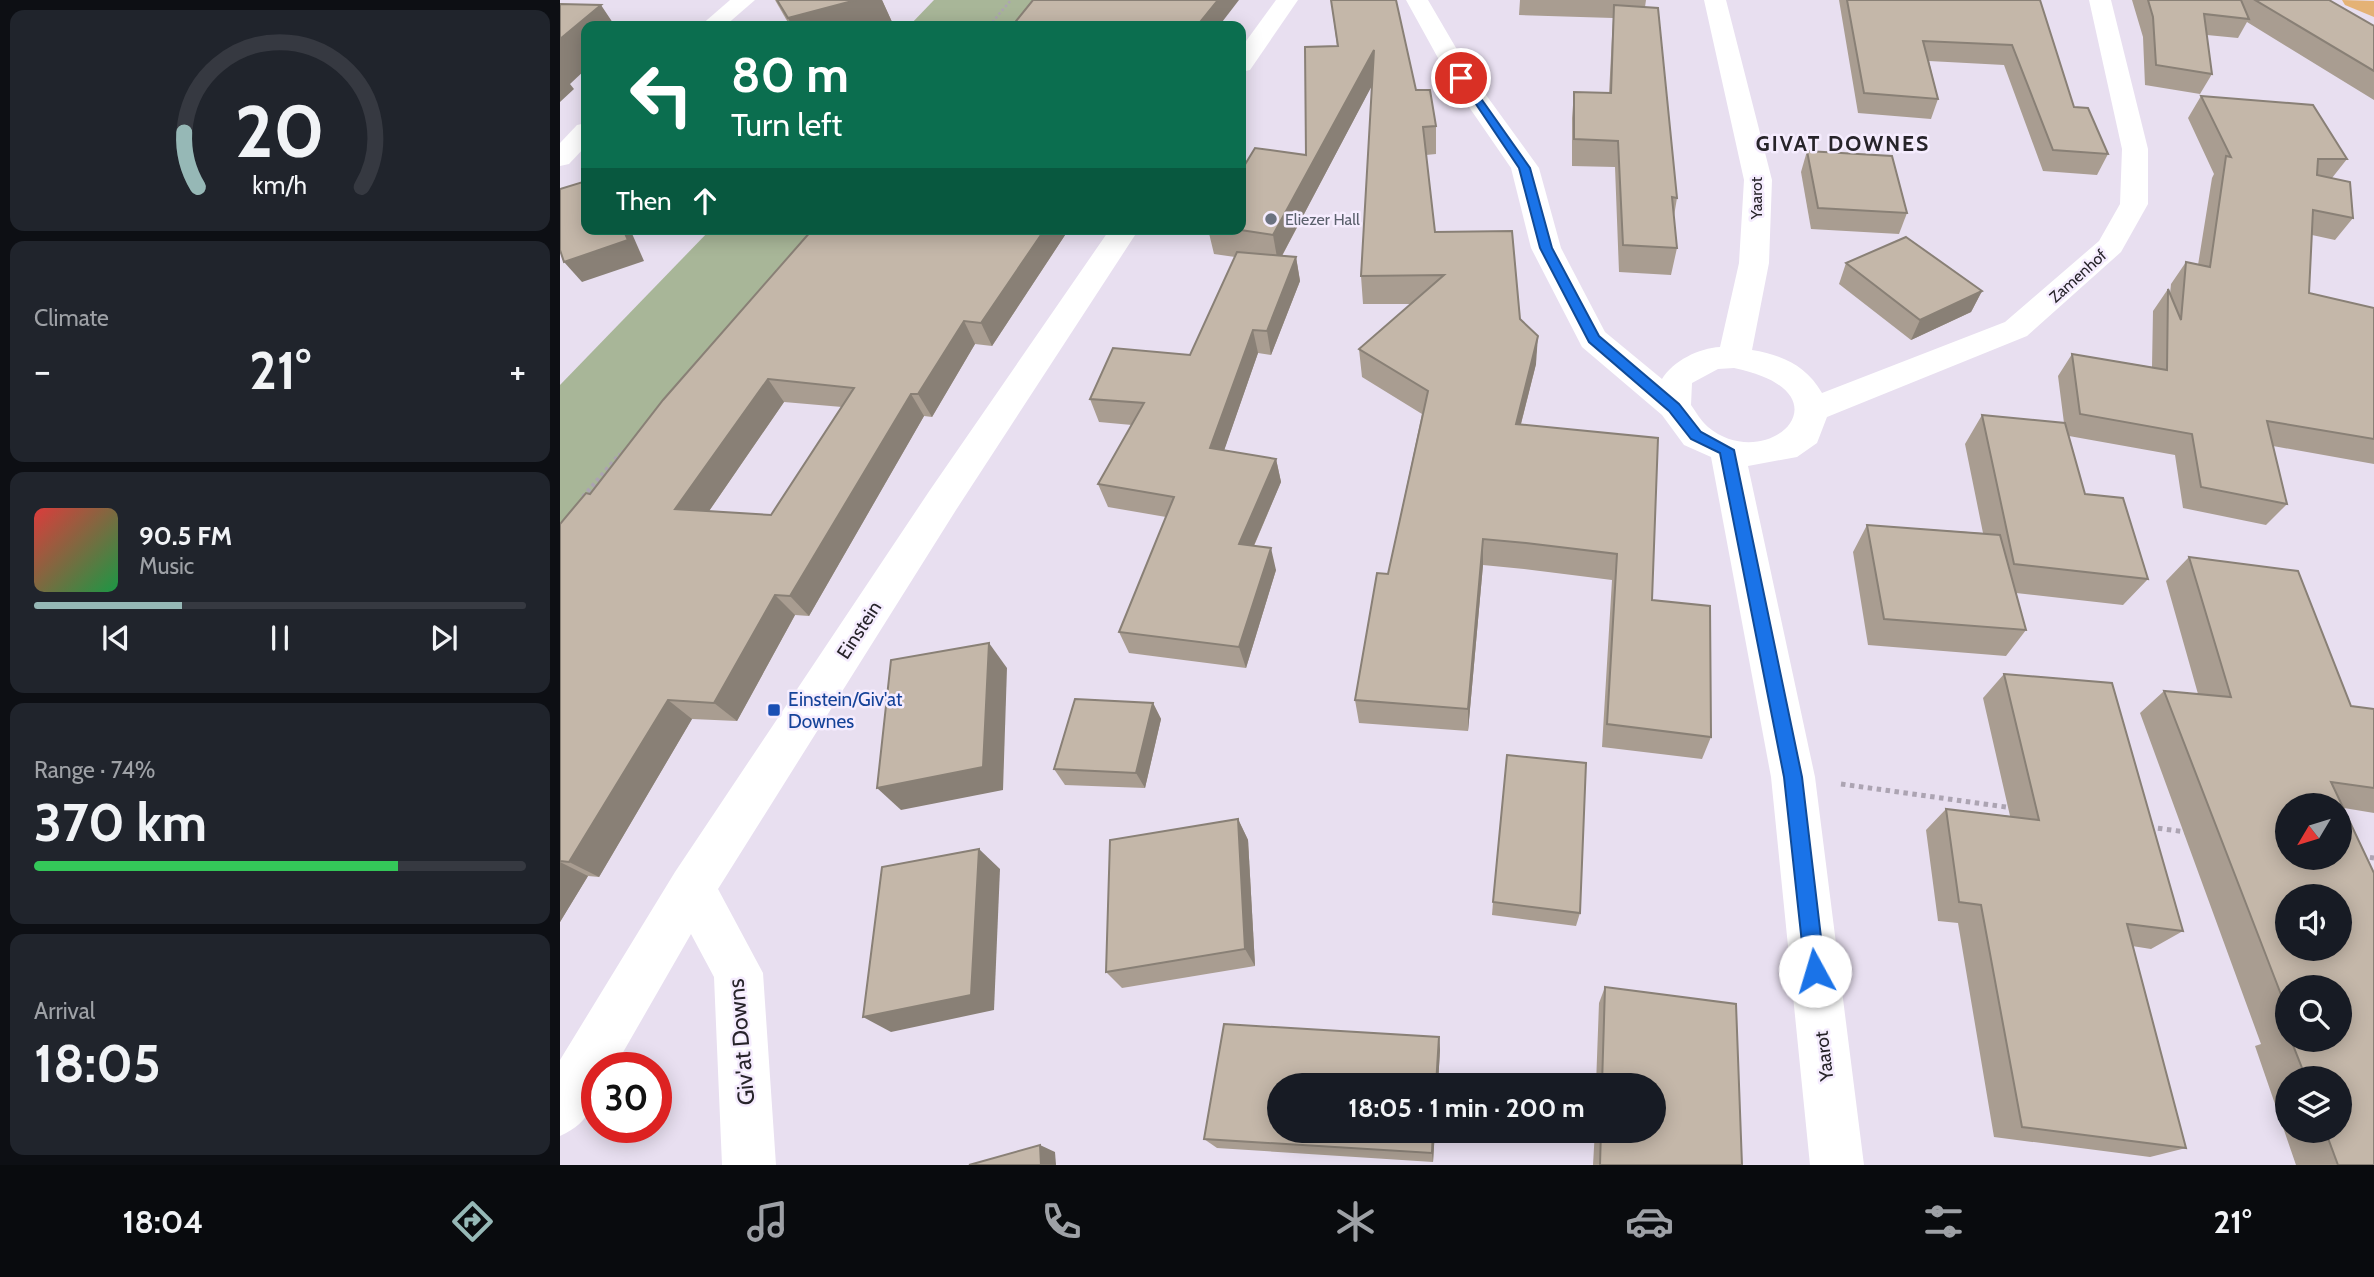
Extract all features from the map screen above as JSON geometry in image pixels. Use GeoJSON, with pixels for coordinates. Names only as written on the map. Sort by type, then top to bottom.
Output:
{"type":"FeatureCollection","features":[{"type":"Feature","properties":{"kind":"main road"},"geometry":{"type":"LineString","coordinates":[[2353,0],[2374,10]]}},
{"type":"Feature","properties":{"kind":"main road"},"geometry":{"type":"LineString","coordinates":[[2331,10],[2374,31]]}},
{"type":"Feature","properties":{"kind":"street"},"geometry":{"type":"LineString","coordinates":[[717,21],[744,0]]}},
{"type":"Feature","properties":{"kind":"street"},"geometry":{"type":"LineString","coordinates":[[1246,58],[1287,0]]}},
{"type":"Feature","properties":{"kind":"street"},"geometry":{"type":"LineString","coordinates":[[1417,0],[1461,78],[1525,168],[1546,248],[1593,339],[1674,407],[1696,436],[1727,450],[1753,454],[1785,448],[1805,434],[1812,410],[1805,392],[1790,375],[1769,364],[1734,357],[1712,358],[1682,374],[1676,383],[1674,407]]}},
{"type":"Feature","properties":{"kind":"street","name":"Yaarot"},"geometry":{"type":"LineString","coordinates":[[1715,0],[1758,180],[1754,263],[1734,357]]}},
{"type":"Feature","properties":{"kind":"street","name":"Zamenhof"},"geometry":{"type":"LineString","coordinates":[[1812,410],[2016,329],[2068,286],[2110,246],[2134,204],[2135,149],[2100,0]]}},
{"type":"Feature","properties":{"kind":"street"},"geometry":{"type":"LineString","coordinates":[[560,158],[581,136]]}},
{"type":"Feature","properties":{"kind":"street","name":"Einstein"},"geometry":{"type":"LineString","coordinates":[[560,1109],[692,888],[943,500],[1121,235]]}},
{"type":"Feature","properties":{"kind":"street","name":"Yaarot"},"geometry":{"type":"LineString","coordinates":[[1727,450],[1793,777],[1837,1165]]}},
{"type":"Feature","properties":{"kind":"street","name":"Giv'at Downs"},"geometry":{"type":"LineString","coordinates":[[692,888],[738,973],[749,1165]]}},
{"type":"Feature","properties":{"kind":"path"},"geometry":{"type":"LineString","coordinates":[[993,21],[1012,0]]}},
{"type":"Feature","properties":{"kind":"path"},"geometry":{"type":"LineString","coordinates":[[578,503],[624,451]]}},
{"type":"Feature","properties":{"kind":"path"},"geometry":{"type":"LineString","coordinates":[[1793,777],[2026,810]]}},
{"type":"Feature","properties":{"kind":"path"},"geometry":{"type":"LineString","coordinates":[[2136,825],[2191,833]]}},
{"type":"Feature","properties":{"kind":"path"},"geometry":{"type":"LineString","coordinates":[[2352,855],[2374,858]]}},
{"type":"Feature","properties":{"kind":"green space"},"geometry":{"type":"Polygon","coordinates":[[[934,0],[1037,0],[1018,21],[914,21],[934,0]]]}},
{"type":"Feature","properties":{"kind":"green space"},"geometry":{"type":"Polygon","coordinates":[[[705,235],[825,235],[560,528],[560,385],[705,235]]]}},
{"type":"Feature","properties":{"kind":"building"},"geometry":{"type":"Polygon","coordinates":[[[777,0],[856,0],[788,18],[777,0]]]}},
{"type":"Feature","properties":{"kind":"building"},"geometry":{"type":"Polygon","coordinates":[[[1033,0],[1218,0],[1201,21],[1016,21],[1033,0]]]}},
{"type":"Feature","properties":{"kind":"building"},"geometry":{"type":"Polygon","coordinates":[[[1331,0],[1396,0],[1416,90],[1430,90],[1436,126],[1423,127],[1435,232],[1512,231],[1520,319],[1538,336],[1516,424],[1658,438],[1652,600],[1710,606],[1711,737],[1607,724],[1617,554],[1526,543],[1483,539],[1468,709],[1355,700],[1377,573],[1388,574],[1428,391],[1359,349],[1444,275],[1361,276],[1374,50],[1273,235],[1246,231],[1246,163],[1255,148],[1306,155],[1305,47],[1338,46],[1331,0]]]}},
{"type":"Feature","properties":{"kind":"building"},"geometry":{"type":"Polygon","coordinates":[[[1847,0],[2040,0],[2074,107],[2088,108],[2108,154],[2053,150],[2012,45],[1923,41],[1938,99],[1864,93],[1847,0]]]}},
{"type":"Feature","properties":{"kind":"building"},"geometry":{"type":"Polygon","coordinates":[[[2148,0],[2241,0],[2249,19],[2204,14],[2212,74],[2156,65],[2153,17],[2148,0]]]}},
{"type":"Feature","properties":{"kind":"building"},"geometry":{"type":"Polygon","coordinates":[[[2255,0],[2329,0],[2374,26],[2374,71],[2255,0]]]}},
{"type":"Feature","properties":{"kind":"building"},"geometry":{"type":"Polygon","coordinates":[[[560,4],[601,5],[581,21],[560,39],[560,4]]]}},
{"type":"Feature","properties":{"kind":"building"},"geometry":{"type":"Polygon","coordinates":[[[1614,5],[1658,8],[1677,198],[1672,197],[1677,248],[1623,245],[1618,141],[1574,139],[1574,92],[1611,93],[1614,5]]]}},
{"type":"Feature","properties":{"kind":"building"},"geometry":{"type":"Polygon","coordinates":[[[2201,96],[2313,105],[2347,159],[2318,159],[2317,175],[2350,182],[2353,218],[2313,210],[2309,293],[2374,308],[2374,439],[2267,421],[2287,504],[2201,487],[2192,434],[2080,414],[2072,354],[2167,370],[2168,289],[2181,320],[2186,262],[2210,267],[2226,156],[2231,157],[2201,96]]]}},
{"type":"Feature","properties":{"kind":"building"},"geometry":{"type":"Polygon","coordinates":[[[1807,151],[1892,156],[1907,213],[1818,208],[1807,151]]]}},
{"type":"Feature","properties":{"kind":"building"},"geometry":{"type":"Polygon","coordinates":[[[581,183],[581,235],[626,235],[628,240],[564,262],[560,250],[560,189],[581,183]]]}},
{"type":"Feature","properties":{"kind":"building"},"geometry":{"type":"Polygon","coordinates":[[[808,235],[1041,235],[981,323],[964,321],[918,394],[911,394],[790,596],[775,595],[714,703],[668,700],[569,862],[560,861],[560,524],[586,493],[590,494],[663,400],[808,235]],[[768,379],[675,509],[771,515],[854,388],[768,379]]]}},
{"type":"Feature","properties":{"kind":"building"},"geometry":{"type":"Polygon","coordinates":[[[1906,237],[1982,291],[1920,320],[1846,263],[1906,237]]]}},
{"type":"Feature","properties":{"kind":"building"},"geometry":{"type":"Polygon","coordinates":[[[1237,252],[1296,257],[1267,331],[1253,330],[1210,448],[1276,459],[1239,544],[1271,548],[1239,647],[1119,632],[1174,497],[1098,484],[1144,403],[1090,399],[1113,348],[1190,355],[1237,252]]]}},
{"type":"Feature","properties":{"kind":"building"},"geometry":{"type":"Polygon","coordinates":[[[1982,415],[2065,423],[2085,494],[2123,498],[2148,579],[2014,564],[1982,415]]]}},
{"type":"Feature","properties":{"kind":"building"},"geometry":{"type":"Polygon","coordinates":[[[1867,525],[2000,535],[2026,630],[1884,619],[1867,525]]]}},
{"type":"Feature","properties":{"kind":"building"},"geometry":{"type":"Polygon","coordinates":[[[2189,557],[2298,571],[2351,706],[2374,709],[2374,788],[2331,782],[2336,793],[2275,793],[2275,870],[2352,870],[2352,826],[2374,873],[2374,1165],[2338,1165],[2330,1143],[2352,1143],[2352,1066],[2301,1066],[2296,1052],[2352,1052],[2352,975],[2275,975],[2275,979],[2164,691],[2231,697],[2189,557]]]}},
{"type":"Feature","properties":{"kind":"building"},"geometry":{"type":"Polygon","coordinates":[[[989,643],[983,767],[877,788],[891,660],[989,643]]]}},
{"type":"Feature","properties":{"kind":"building"},"geometry":{"type":"Polygon","coordinates":[[[2004,674],[2112,683],[2183,931],[2127,924],[2186,1148],[2022,1127],[1981,905],[1959,902],[1946,809],[2039,820],[2004,674]]]}},
{"type":"Feature","properties":{"kind":"building"},"geometry":{"type":"Polygon","coordinates":[[[1075,699],[1153,703],[1136,773],[1054,769],[1075,699]]]}},
{"type":"Feature","properties":{"kind":"building"},"geometry":{"type":"Polygon","coordinates":[[[1507,755],[1586,763],[1580,913],[1493,902],[1507,755]]]}},
{"type":"Feature","properties":{"kind":"building"},"geometry":{"type":"Polygon","coordinates":[[[1238,819],[1245,949],[1106,972],[1110,840],[1238,819]]]}},
{"type":"Feature","properties":{"kind":"building"},"geometry":{"type":"Polygon","coordinates":[[[979,849],[971,995],[863,1017],[882,867],[979,849]]]}},
{"type":"Feature","properties":{"kind":"building"},"geometry":{"type":"Polygon","coordinates":[[[1605,987],[1736,1004],[1742,1165],[1600,1165],[1601,1143],[1666,1143],[1666,1073],[1602,1073],[1605,987]]]}},
{"type":"Feature","properties":{"kind":"building"},"geometry":{"type":"Polygon","coordinates":[[[1224,1024],[1439,1037],[1437,1073],[1267,1073],[1267,1143],[1204,1139],[1224,1024]]]}},
{"type":"Feature","properties":{"kind":"building"},"geometry":{"type":"Polygon","coordinates":[[[1269,1143],[1432,1143],[1432,1153],[1269,1143]]]}},
{"type":"Feature","properties":{"kind":"building"},"geometry":{"type":"Polygon","coordinates":[[[1040,1145],[1041,1165],[969,1165],[1040,1145]]]}},
{"type":"Feature","properties":{"kind":"place","name":"Eliezer Hall"},"geometry":{"type":"Point","coordinates":[1271,219]}},
{"type":"Feature","properties":{"kind":"place","name":"Einstein/Giv'at Downes"},"geometry":{"type":"Point","coordinates":[774,710]}},
{"type":"Feature","properties":{"kind":"district","name":"GIVAT DOWNES"},"geometry":{"type":"Point","coordinates":[1843,143]}},
{"type":"Feature","properties":{"kind":"route"},"geometry":{"type":"LineString","coordinates":[[1461,78],[1525,168],[1546,248],[1593,339],[1674,407],[1687,428],[1696,436],[1727,450],[1793,777],[1815,971]]}}]}
